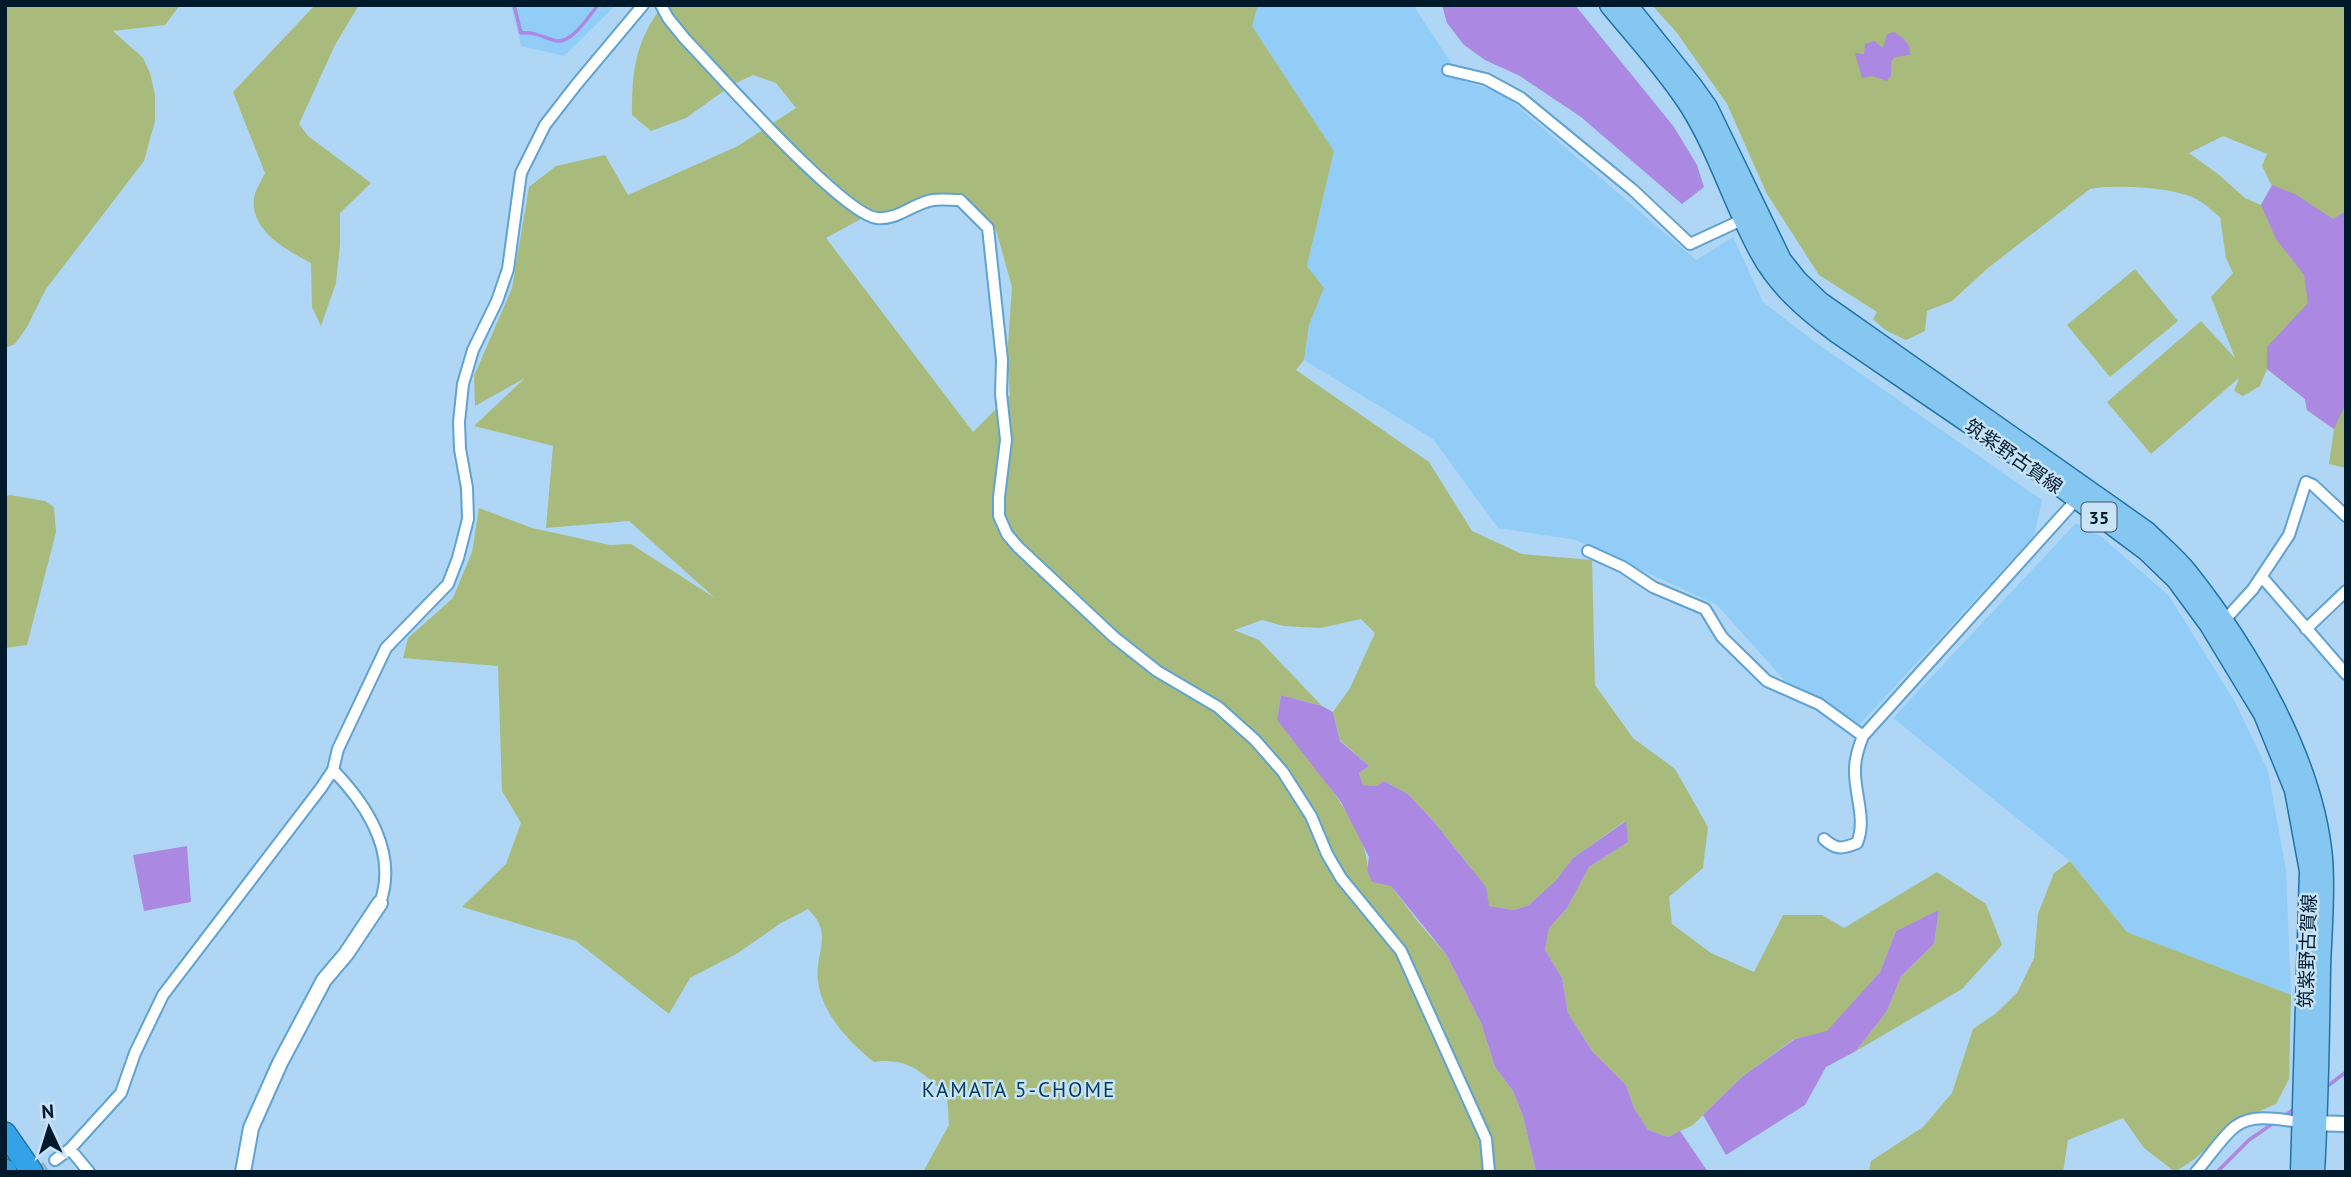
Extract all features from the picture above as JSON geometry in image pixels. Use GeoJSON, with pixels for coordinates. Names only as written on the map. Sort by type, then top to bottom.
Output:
{"type":"FeatureCollection","features":[{"type":"Feature","properties":{"kind":"highway"},"geometry":{"type":"LineString","coordinates":[[5,1133],[32,1172]]}},
{"type":"Feature","properties":{"kind":"main road","name":"筑紫野古賀線"},"geometry":{"type":"LineString","coordinates":[[1609,5],[1689,106],[1711,145],[1758,251],[1769,269],[1806,311],[2076,499],[2146,551],[2176,580],[2208,625],[2263,714],[2294,790],[2309,871],[2309,1123],[2315,1172]]}},
{"type":"Feature","properties":{"kind":"main road","name":"筑紫野古賀線"},"geometry":{"type":"LineString","coordinates":[[1628,5],[1707,107],[1782,260],[1798,280],[1820,301],[2147,531],[2186,570],[2223,622],[2268,694],[2289,735],[2311,792],[2323,856],[2325,912],[2322,965],[2309,1123],[2300,1172]]}},
{"type":"Feature","properties":{"kind":"street"},"geometry":{"type":"LineString","coordinates":[[55,1160],[70,1149],[121,1093],[135,1053],[163,995],[321,789],[333,770],[338,749],[386,648],[447,584],[458,558],[468,519],[467,488],[460,449],[463,384],[473,350],[508,269],[522,173],[545,125],[643,5]]}},
{"type":"Feature","properties":{"kind":"street"},"geometry":{"type":"LineString","coordinates":[[661,5],[685,39],[830,189],[858,211],[874,218],[892,218],[931,200],[960,201],[988,228],[1002,360],[1001,394],[1006,440],[999,516],[1007,534],[1114,637],[1157,671],[1218,707],[1255,740],[1283,772],[1311,816],[1326,855],[1340,878],[1401,951],[1486,1139],[1489,1172]]}},
{"type":"Feature","properties":{"kind":"street"},"geometry":{"type":"LineString","coordinates":[[1448,70],[1486,79],[1521,97],[1633,190],[1690,244],[1744,219]]}},
{"type":"Feature","properties":{"kind":"street"},"geometry":{"type":"LineString","coordinates":[[2223,622],[2262,577],[2289,535],[2306,482],[2313,485],[2346,516]]}},
{"type":"Feature","properties":{"kind":"street"},"geometry":{"type":"LineString","coordinates":[[1824,839],[1833,847],[1843,849],[1857,843],[1862,830],[1854,769],[1863,736],[2076,499]]}},
{"type":"Feature","properties":{"kind":"street"},"geometry":{"type":"LineString","coordinates":[[1588,551],[1623,567],[1653,587],[1705,609],[1722,637],[1767,681],[1819,704],[1863,736]]}},
{"type":"Feature","properties":{"kind":"street"},"geometry":{"type":"LineString","coordinates":[[2262,577],[2346,674]]}},
{"type":"Feature","properties":{"kind":"street"},"geometry":{"type":"LineString","coordinates":[[2306,629],[2346,591]]}},
{"type":"Feature","properties":{"kind":"street"},"geometry":{"type":"LineString","coordinates":[[243,1172],[251,1128],[280,1063],[324,980],[346,954],[380,903],[386,889],[385,853],[377,832],[346,784],[333,770]]}},
{"type":"Feature","properties":{"kind":"street"},"geometry":{"type":"LineString","coordinates":[[2196,1172],[2236,1126],[2253,1120],[2269,1118],[2346,1124]]}},
{"type":"Feature","properties":{"kind":"street"},"geometry":{"type":"LineString","coordinates":[[70,1149],[89,1172]]}},
{"type":"Feature","properties":{"kind":"shaded area"},"geometry":{"type":"Polygon","coordinates":[[[511,5],[616,5],[564,56],[521,46],[511,5]]]}},
{"type":"Feature","properties":{"kind":"shaded area"},"geometry":{"type":"Polygon","coordinates":[[[1258,5],[1416,5],[1415,8],[1463,81],[1502,93],[1696,260],[1733,237],[1763,302],[1815,342],[2042,500],[2034,536],[1860,724],[1785,681],[1717,605],[1576,540],[1498,528],[1433,439],[1304,360],[1309,325],[1324,288],[1307,266],[1334,151],[1252,26],[1258,5]]]}},
{"type":"Feature","properties":{"kind":"shaded area"},"geometry":{"type":"Polygon","coordinates":[[[1442,5],[1575,5],[1674,127],[1697,165],[1704,187],[1682,204],[1581,117],[1520,76],[1485,60],[1464,45],[1447,23],[1442,5]]]}},
{"type":"Feature","properties":{"kind":"shaded area"},"geometry":{"type":"Polygon","coordinates":[[[1894,32],[1908,44],[1910,55],[1895,57],[1891,62],[1891,75],[1887,81],[1872,76],[1862,78],[1855,53],[1864,54],[1865,44],[1874,41],[1883,48],[1887,34],[1894,32]]]}},
{"type":"Feature","properties":{"kind":"shaded area"},"geometry":{"type":"Polygon","coordinates":[[[2272,185],[2295,194],[2333,219],[2346,211],[2346,403],[2334,429],[2307,410],[2305,399],[2267,369],[2267,347],[2308,303],[2304,275],[2276,239],[2261,205],[2272,185]]]}},
{"type":"Feature","properties":{"kind":"shaded area"},"geometry":{"type":"Polygon","coordinates":[[[2076,523],[2102,537],[2169,596],[2235,702],[2268,771],[2286,870],[2291,995],[2127,932],[2070,861],[1893,718],[2076,523]]]}},
{"type":"Feature","properties":{"kind":"shaded area"},"geometry":{"type":"Polygon","coordinates":[[[1281,695],[1322,706],[1333,712],[1340,741],[1369,766],[1359,773],[1363,785],[1377,786],[1384,781],[1408,794],[1486,887],[1489,906],[1514,910],[1529,905],[1556,880],[1573,858],[1626,821],[1628,842],[1589,867],[1567,908],[1549,928],[1545,950],[1562,978],[1568,1013],[1592,1051],[1626,1085],[1634,1108],[1648,1130],[1668,1137],[1680,1131],[1708,1172],[1536,1172],[1523,1116],[1513,1091],[1495,1067],[1481,1023],[1446,954],[1391,886],[1372,882],[1367,870],[1369,857],[1341,802],[1277,720],[1281,695]]]}},
{"type":"Feature","properties":{"kind":"shaded area"},"geometry":{"type":"Polygon","coordinates":[[[187,846],[191,902],[144,911],[133,855],[187,846]]]}},
{"type":"Feature","properties":{"kind":"shaded area"},"geometry":{"type":"Polygon","coordinates":[[[1939,910],[1934,944],[1901,976],[1887,1011],[1856,1051],[1826,1067],[1805,1105],[1726,1155],[1703,1115],[1743,1076],[1795,1039],[1827,1031],[1880,972],[1896,931],[1939,910]]]}},
{"type":"Feature","properties":{"kind":"green space"},"geometry":{"type":"Polygon","coordinates":[[[5,5],[180,5],[165,25],[113,31],[143,58],[150,73],[155,95],[155,121],[144,161],[46,289],[27,327],[15,344],[5,348],[5,5]]]}},
{"type":"Feature","properties":{"kind":"green space"},"geometry":{"type":"Polygon","coordinates":[[[315,5],[359,5],[335,45],[299,124],[308,136],[371,183],[340,213],[336,283],[321,326],[312,307],[311,263],[272,238],[264,230],[254,210],[254,198],[265,173],[233,92],[315,5]]]}},
{"type":"Feature","properties":{"kind":"green space"},"geometry":{"type":"Polygon","coordinates":[[[663,5],[1258,5],[1252,26],[1334,151],[1307,266],[1324,288],[1309,325],[1304,360],[1296,370],[1429,462],[1472,531],[1522,554],[1592,560],[1595,685],[1633,738],[1675,769],[1708,827],[1703,868],[1669,897],[1672,924],[1711,953],[1754,972],[1783,915],[1822,915],[1844,928],[1937,872],[1986,904],[2002,945],[1962,989],[1856,1051],[1887,1011],[1901,976],[1934,944],[1939,911],[1896,931],[1880,972],[1827,1032],[1794,1039],[1743,1076],[1693,1125],[1668,1137],[1648,1130],[1634,1108],[1626,1085],[1592,1051],[1568,1013],[1562,978],[1545,950],[1549,928],[1567,908],[1589,867],[1628,842],[1625,821],[1573,858],[1556,880],[1529,905],[1514,910],[1488,906],[1472,869],[1435,823],[1408,794],[1384,781],[1377,786],[1363,785],[1359,773],[1369,766],[1340,740],[1333,712],[1350,688],[1375,633],[1361,619],[1320,628],[1284,626],[1262,620],[1234,630],[1259,640],[1322,706],[1281,695],[1277,720],[1318,771],[1359,834],[1366,854],[1367,870],[1391,886],[1446,954],[1481,1023],[1495,1067],[1513,1091],[1523,1116],[1536,1172],[923,1172],[949,1125],[947,1095],[906,1064],[874,1062],[855,1046],[831,1017],[818,982],[822,936],[816,918],[808,909],[781,923],[738,953],[690,978],[669,1014],[576,941],[462,907],[506,864],[521,823],[502,791],[498,666],[403,658],[408,638],[453,598],[472,552],[479,508],[532,528],[610,545],[631,544],[715,598],[629,521],[546,528],[553,446],[474,426],[525,378],[475,406],[474,376],[512,288],[529,187],[556,166],[605,155],[628,195],[738,146],[796,108],[776,83],[753,75],[732,85],[686,118],[651,131],[632,115],[632,99],[637,57],[646,31],[663,5]],[[960,201],[868,215],[826,238],[973,432],[1010,395],[1007,359],[1012,287],[996,230],[974,206],[960,201]]]}},
{"type":"Feature","properties":{"kind":"green space"},"geometry":{"type":"Polygon","coordinates":[[[1652,5],[2346,5],[2346,468],[2329,464],[2334,429],[2307,410],[2305,399],[2267,369],[2260,386],[2243,396],[2234,391],[2239,378],[2151,454],[2107,402],[2201,321],[2235,358],[2211,297],[2233,273],[2226,258],[2220,217],[2201,202],[2161,189],[2090,189],[1988,268],[1952,301],[1927,311],[1925,331],[1906,340],[1885,330],[1873,319],[1877,312],[1819,275],[1767,194],[1727,104],[1677,33],[1652,5]],[[2223,136],[2189,153],[2245,198],[2261,205],[2272,186],[2262,166],[2267,154],[2223,136]]]}},
{"type":"Feature","properties":{"kind":"green space"},"geometry":{"type":"Polygon","coordinates":[[[2135,269],[2178,321],[2110,377],[2067,325],[2135,269]]]}},
{"type":"Feature","properties":{"kind":"green space"},"geometry":{"type":"Polygon","coordinates":[[[5,496],[45,501],[54,507],[56,532],[27,645],[5,648],[5,496]]]}},
{"type":"Feature","properties":{"kind":"green space"},"geometry":{"type":"Polygon","coordinates":[[[2070,861],[2127,932],[2291,995],[2289,1079],[2276,1104],[2237,1121],[2196,1158],[2175,1172],[2144,1148],[2123,1118],[2068,1140],[2063,1172],[1869,1172],[1871,1161],[1923,1127],[1952,1093],[1973,1029],[1995,1014],[2017,993],[2034,958],[2038,914],[2054,873],[2070,861]]]}},
{"type":"Feature","properties":{"kind":"waterway"},"geometry":{"type":"LineString","coordinates":[[514,5],[521,33],[559,41],[578,30],[598,5]]}},
{"type":"Feature","properties":{"kind":"waterway"},"geometry":{"type":"LineString","coordinates":[[2325,1088],[2346,1072]]}},
{"type":"Feature","properties":{"kind":"waterway"},"geometry":{"type":"LineString","coordinates":[[2282,1118],[2295,1108]]}},
{"type":"Feature","properties":{"kind":"waterway"},"geometry":{"type":"LineString","coordinates":[[2217,1172],[2249,1140],[2275,1122]]}},
{"type":"Feature","properties":{"kind":"tunnel"},"geometry":{"type":"LineString","coordinates":[[38,1172],[55,1160]]}},
{"type":"Feature","properties":{"kind":"district","name":"KAMATA 5-CHOME"},"geometry":{"type":"Point","coordinates":[1019,1089]}}]}
